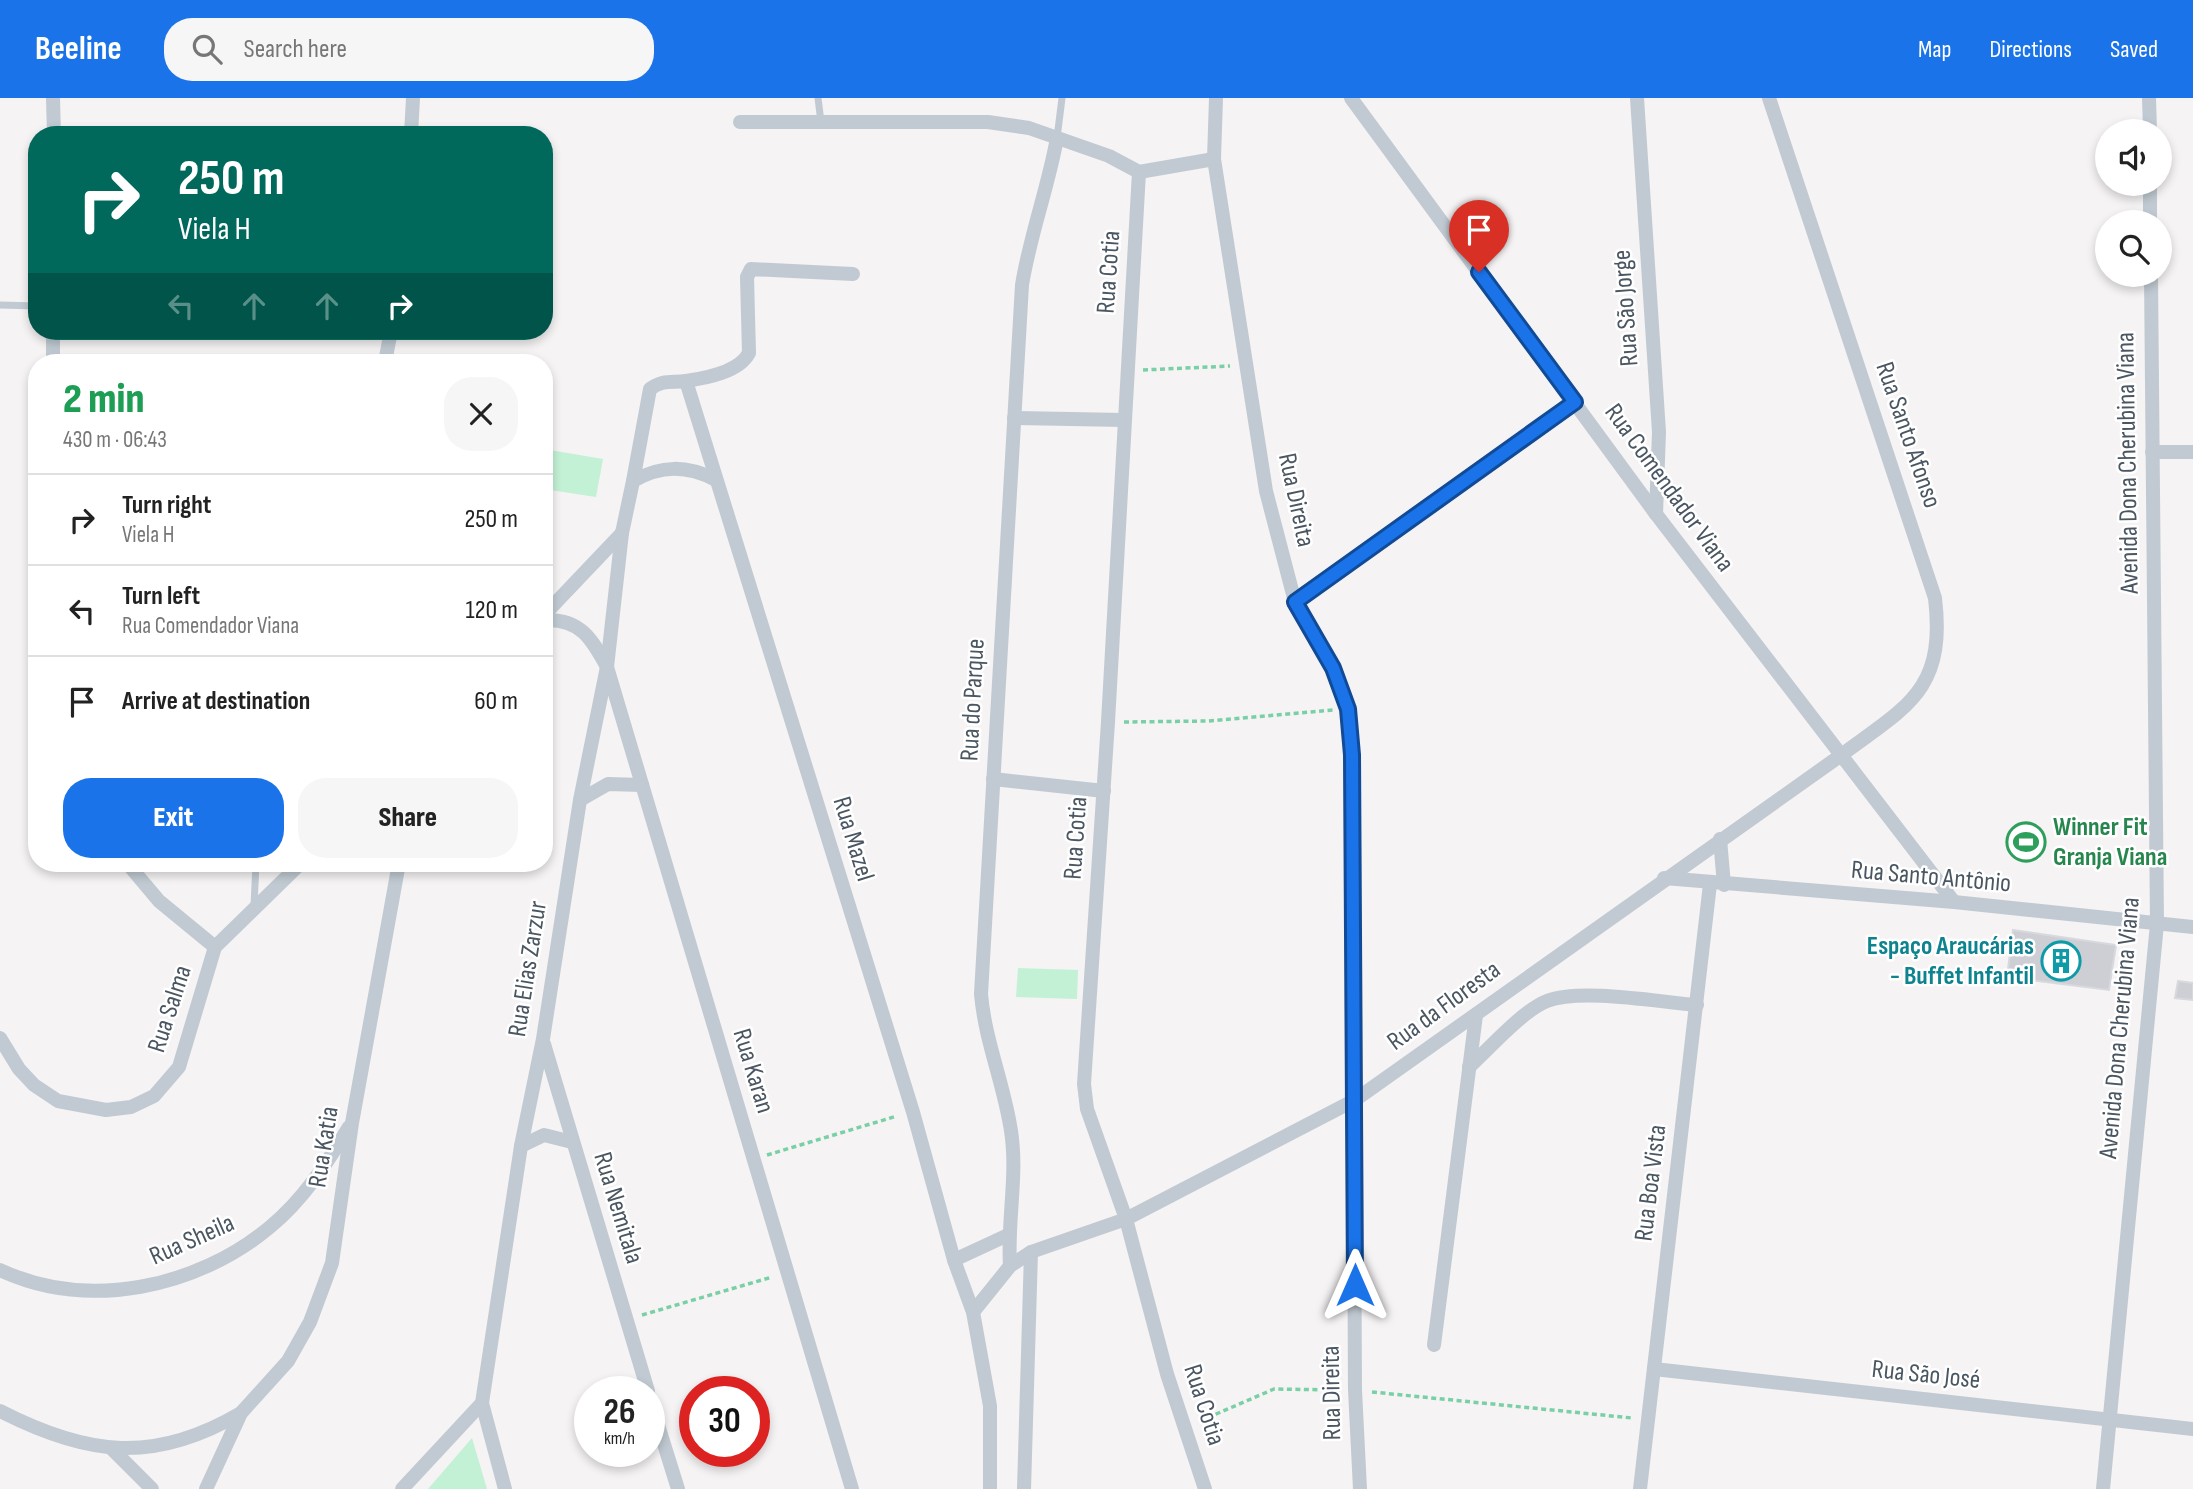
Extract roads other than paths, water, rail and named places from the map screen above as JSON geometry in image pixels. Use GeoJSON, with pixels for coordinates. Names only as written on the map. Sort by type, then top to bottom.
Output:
{"type":"FeatureCollection","features":[{"type":"Feature","properties":{"kind":"street"},"geometry":{"type":"LineString","coordinates":[[52,98],[54,126]]}},
{"type":"Feature","properties":{"kind":"street"},"geometry":{"type":"LineString","coordinates":[[411,126],[413,98]]}},
{"type":"Feature","properties":{"kind":"street","name":"Rua Direita"},"geometry":{"type":"LineString","coordinates":[[1216,98],[1214,159],[1249,366],[1266,491],[1295,602],[1333,668],[1348,709],[1352,755],[1355,1391],[1360,1489]]}},
{"type":"Feature","properties":{"kind":"street","name":"Rua Comendador Viana"},"geometry":{"type":"LineString","coordinates":[[1351,98],[1656,514],[1954,902]]}},
{"type":"Feature","properties":{"kind":"street","name":"Rua São Jorge"},"geometry":{"type":"LineString","coordinates":[[1637,98],[1659,432],[1656,514]]}},
{"type":"Feature","properties":{"kind":"street","name":"Rua Santo Afonso"},"geometry":{"type":"LineString","coordinates":[[1769,98],[1912,521],[1935,598],[1938,622],[1934,667],[1924,687],[1901,711],[1840,756]]}},
{"type":"Feature","properties":{"kind":"street"},"geometry":{"type":"LineString","coordinates":[[2149,98],[2150,119]]}},
{"type":"Feature","properties":{"kind":"street"},"geometry":{"type":"LineString","coordinates":[[740,122],[988,122],[1029,128],[1109,156],[1139,172],[1214,159]]}},
{"type":"Feature","properties":{"kind":"street","name":"Rua do Parque"},"geometry":{"type":"LineString","coordinates":[[1010,1266],[1008,1235],[1012,1132],[988,1044],[981,994],[1022,285],[1029,241],[1052,165],[1057,138]]}},
{"type":"Feature","properties":{"kind":"street","name":"Rua Cotia"},"geometry":{"type":"LineString","coordinates":[[1139,172],[1104,790],[1084,1084],[1087,1109],[1126,1219],[1167,1374],[1205,1489]]}},
{"type":"Feature","properties":{"kind":"street"},"geometry":{"type":"LineString","coordinates":[[686,381],[723,372],[744,362],[749,353],[747,277],[751,270],[853,274]]}},
{"type":"Feature","properties":{"kind":"street","name":"Avenida Dona Cherubina Viana"},"geometry":{"type":"LineString","coordinates":[[2103,1489],[2157,924],[2151,287]]}},
{"type":"Feature","properties":{"kind":"street","name":"Rua Mazel"},"geometry":{"type":"LineString","coordinates":[[686,381],[913,1111],[954,1260],[973,1312],[990,1406],[990,1489]]}},
{"type":"Feature","properties":{"kind":"street","name":"Rua Elias Zarzur"},"geometry":{"type":"LineString","coordinates":[[482,1403],[521,1146],[542,1039],[580,800],[607,667],[622,533],[650,389],[660,382],[686,381]]}},
{"type":"Feature","properties":{"kind":"street"},"geometry":{"type":"LineString","coordinates":[[1295,602],[1575,402]]}},
{"type":"Feature","properties":{"kind":"street"},"geometry":{"type":"LineString","coordinates":[[1014,418],[1124,420]]}},
{"type":"Feature","properties":{"kind":"street"},"geometry":{"type":"LineString","coordinates":[[2152,452],[2193,452]]}},
{"type":"Feature","properties":{"kind":"street"},"geometry":{"type":"LineString","coordinates":[[633,481],[649,472],[668,468],[685,468],[716,480]]}},
{"type":"Feature","properties":{"kind":"street"},"geometry":{"type":"LineString","coordinates":[[553,607],[622,533]]}},
{"type":"Feature","properties":{"kind":"street"},"geometry":{"type":"LineString","coordinates":[[553,619],[573,623],[585,631],[607,667]]}},
{"type":"Feature","properties":{"kind":"street","name":"Rua Karan"},"geometry":{"type":"LineString","coordinates":[[607,667],[852,1489]]}},
{"type":"Feature","properties":{"kind":"street","name":"Rua da Floresta"},"geometry":{"type":"LineString","coordinates":[[973,1312],[1010,1266],[1031,1252],[1126,1219],[1355,1100],[1664,878],[1840,756]]}},
{"type":"Feature","properties":{"kind":"street"},"geometry":{"type":"LineString","coordinates":[[993,779],[1104,790]]}},
{"type":"Feature","properties":{"kind":"street"},"geometry":{"type":"LineString","coordinates":[[580,800],[608,784],[642,785]]}},
{"type":"Feature","properties":{"kind":"street","name":"Rua Boa Vista"},"geometry":{"type":"LineString","coordinates":[[1640,1489],[1697,1005],[1717,884],[1720,839]]}},
{"type":"Feature","properties":{"kind":"street"},"geometry":{"type":"LineString","coordinates":[[135,872],[159,901],[215,947]]}},
{"type":"Feature","properties":{"kind":"street","name":"Rua Salma"},"geometry":{"type":"LineString","coordinates":[[0,1038],[19,1069],[34,1085],[58,1101],[106,1110],[131,1107],[154,1096],[179,1067],[215,947],[292,872]]}},
{"type":"Feature","properties":{"kind":"street","name":"Rua Katia"},"geometry":{"type":"LineString","coordinates":[[241,1413],[288,1361],[317,1303],[332,1263],[352,1123],[397,872]]}},
{"type":"Feature","properties":{"kind":"street","name":"Rua Santo Antônio"},"geometry":{"type":"LineString","coordinates":[[1664,878],[1954,902],[2193,927]]}},
{"type":"Feature","properties":{"kind":"street"},"geometry":{"type":"LineString","coordinates":[[1469,1067],[1546,1001],[1591,996],[1697,1005]]}},
{"type":"Feature","properties":{"kind":"street"},"geometry":{"type":"LineString","coordinates":[[1434,1345],[1476,1015]]}},
{"type":"Feature","properties":{"kind":"street","name":"Rua Nemitala"},"geometry":{"type":"LineString","coordinates":[[542,1039],[643,1376]]}},
{"type":"Feature","properties":{"kind":"street","name":"Rua Sheila"},"geometry":{"type":"LineString","coordinates":[[0,1270],[51,1287],[94,1291],[140,1288],[182,1277],[235,1254],[272,1226],[325,1166],[352,1123]]}},
{"type":"Feature","properties":{"kind":"street"},"geometry":{"type":"LineString","coordinates":[[521,1146],[544,1135],[572,1142]]}},
{"type":"Feature","properties":{"kind":"street"},"geometry":{"type":"LineString","coordinates":[[954,1260],[1008,1235]]}},
{"type":"Feature","properties":{"kind":"street"},"geometry":{"type":"LineString","coordinates":[[1024,1489],[1031,1252]]}},
{"type":"Feature","properties":{"kind":"street","name":"Rua São José"},"geometry":{"type":"LineString","coordinates":[[1654,1369],[2193,1429]]}},
{"type":"Feature","properties":{"kind":"street"},"geometry":{"type":"LineString","coordinates":[[405,1486],[482,1403]]}},
{"type":"Feature","properties":{"kind":"street"},"geometry":{"type":"LineString","coordinates":[[482,1403],[505,1489]]}},
{"type":"Feature","properties":{"kind":"street"},"geometry":{"type":"LineString","coordinates":[[0,1411],[54,1436],[92,1447],[112,1448],[174,1444],[206,1434],[241,1413]]}},
{"type":"Feature","properties":{"kind":"street"},"geometry":{"type":"LineString","coordinates":[[206,1489],[241,1413]]}},
{"type":"Feature","properties":{"kind":"street","name":"Rua Nemitala"},"geometry":{"type":"LineString","coordinates":[[665,1446],[678,1489]]}},
{"type":"Feature","properties":{"kind":"street"},"geometry":{"type":"LineString","coordinates":[[112,1448],[152,1489]]}},
{"type":"Feature","properties":{"kind":"lane"},"geometry":{"type":"LineString","coordinates":[[818,98],[821,122]]}},
{"type":"Feature","properties":{"kind":"lane"},"geometry":{"type":"LineString","coordinates":[[1057,138],[1062,98]]}},
{"type":"Feature","properties":{"kind":"lane"},"geometry":{"type":"LineString","coordinates":[[0,305],[28,306]]}},
{"type":"Feature","properties":{"kind":"lane"},"geometry":{"type":"LineString","coordinates":[[254,910],[256,872]]}},
{"type":"Feature","properties":{"kind":"place","name":"Winner Fit Granja Viana"},"geometry":{"type":"Point","coordinates":[2026,842]}},
{"type":"Feature","properties":{"kind":"place","name":"Espaço Araucárias - Buffet Infantil"},"geometry":{"type":"Point","coordinates":[2061,961]}}]}
